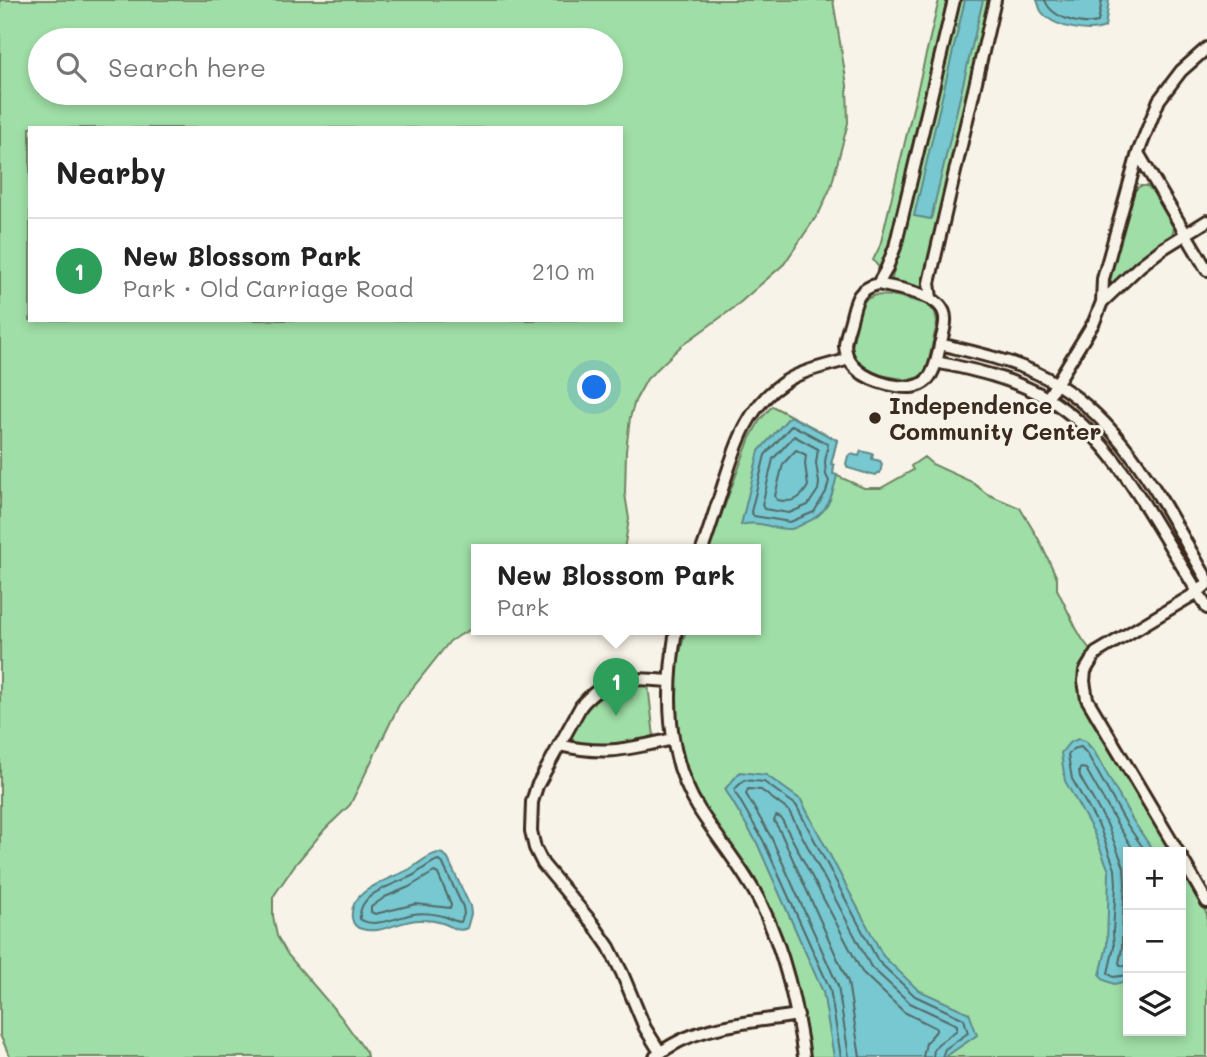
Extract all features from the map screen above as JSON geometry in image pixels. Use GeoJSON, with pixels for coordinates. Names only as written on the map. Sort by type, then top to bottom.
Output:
{"type":"FeatureCollection","features":[{"type":"Feature","properties":{"kind":"street"},"geometry":{"type":"LineString","coordinates":[[878,284],[895,247],[954,0]]}},
{"type":"Feature","properties":{"kind":"street"},"geometry":{"type":"LineString","coordinates":[[931,298],[929,283],[995,0]]}},
{"type":"Feature","properties":{"kind":"street"},"geometry":{"type":"LineString","coordinates":[[1047,399],[1094,322],[1102,302],[1103,279],[1138,153],[1159,100],[1181,71],[1207,48]]}},
{"type":"Feature","properties":{"kind":"street"},"geometry":{"type":"LineString","coordinates":[[1138,153],[1207,270]]}},
{"type":"Feature","properties":{"kind":"street"},"geometry":{"type":"LineString","coordinates":[[1102,302],[1154,254],[1207,222]]}},
{"type":"Feature","properties":{"kind":"street"},"geometry":{"type":"LineString","coordinates":[[878,284],[931,298],[942,306],[946,319],[930,378],[909,388],[883,384],[859,373],[849,359],[845,345],[857,298],[866,287],[878,284]]}},
{"type":"Feature","properties":{"kind":"street"},"geometry":{"type":"LineString","coordinates":[[940,344],[1019,366],[1057,384],[1090,410],[1127,447],[1143,470],[1207,579]]}},
{"type":"Feature","properties":{"kind":"street"},"geometry":{"type":"LineString","coordinates":[[704,544],[738,441],[745,426],[768,394],[802,373],[849,359]]}},
{"type":"Feature","properties":{"kind":"street"},"geometry":{"type":"LineString","coordinates":[[936,362],[1002,378],[1047,399],[1074,417],[1114,458],[1202,588],[1207,608]]}},
{"type":"Feature","properties":{"kind":"street"},"geometry":{"type":"LineString","coordinates":[[1175,847],[1087,699],[1085,671],[1096,653],[1202,588]]}},
{"type":"Feature","properties":{"kind":"street"},"geometry":{"type":"LineString","coordinates":[[675,635],[669,681],[673,739],[688,788],[698,807],[761,903],[783,958],[798,1015],[804,1057]]}},
{"type":"Feature","properties":{"kind":"street"},"geometry":{"type":"LineString","coordinates":[[669,681],[617,681],[590,695],[581,706],[537,786],[532,802],[531,831],[535,848],[543,864],[609,947],[658,1055],[693,1035],[721,1027],[798,1015]]}},
{"type":"Feature","properties":{"kind":"street"},"geometry":{"type":"LineString","coordinates":[[559,745],[603,752],[673,739]]}},
{"type":"Feature","properties":{"kind":"street"},"geometry":{"type":"LineString","coordinates":[[1186,866],[1207,902]]}},
{"type":"Feature","properties":{"kind":"green space"},"geometry":{"type":"Polygon","coordinates":[[[0,0],[833,0],[847,85],[848,123],[831,187],[820,211],[784,264],[735,307],[681,346],[647,379],[635,401],[630,418],[625,494],[629,519],[625,544],[471,544],[471,629],[450,641],[399,705],[350,805],[325,829],[294,866],[273,897],[277,936],[288,955],[341,1017],[367,1057],[10,1057],[0,1035],[0,0]]]}},
{"type":"Feature","properties":{"kind":"green space"},"geometry":{"type":"Polygon","coordinates":[[[939,0],[947,0],[889,243],[891,252],[881,270],[873,260],[880,246],[939,0]]]}},
{"type":"Feature","properties":{"kind":"green space"},"geometry":{"type":"Polygon","coordinates":[[[959,0],[990,0],[921,289],[891,282],[959,0]]]}},
{"type":"Feature","properties":{"kind":"green space"},"geometry":{"type":"Polygon","coordinates":[[[1140,186],[1147,186],[1155,193],[1174,229],[1171,237],[1113,284],[1109,280],[1133,192],[1140,186]]]}},
{"type":"Feature","properties":{"kind":"green space"},"geometry":{"type":"Polygon","coordinates":[[[875,295],[897,296],[926,304],[935,312],[937,323],[927,369],[919,377],[909,380],[879,375],[860,366],[855,357],[852,348],[859,310],[865,300],[875,295]]]}},
{"type":"Feature","properties":{"kind":"green space"},"geometry":{"type":"Polygon","coordinates":[[[772,406],[837,440],[831,464],[834,465],[833,474],[864,488],[881,488],[913,470],[911,466],[924,457],[932,464],[972,482],[987,494],[1020,508],[1057,578],[1057,589],[1076,628],[1092,652],[1078,683],[1080,696],[1091,720],[1168,847],[1123,847],[1123,1036],[1186,1036],[1186,878],[1207,914],[1207,1057],[810,1057],[796,984],[780,930],[756,884],[701,801],[682,752],[676,714],[676,678],[685,635],[761,635],[761,544],[710,544],[750,438],[772,406]]]}},
{"type":"Feature","properties":{"kind":"green space"},"geometry":{"type":"Polygon","coordinates":[[[648,684],[654,737],[602,747],[577,744],[570,735],[592,700],[600,694],[618,687],[648,684]]]}},
{"type":"Feature","properties":{"kind":"water"},"geometry":{"type":"Polygon","coordinates":[[[965,0],[983,0],[931,219],[914,216],[965,0]]]}},
{"type":"Feature","properties":{"kind":"water"},"geometry":{"type":"Polygon","coordinates":[[[1037,0],[1109,0],[1105,27],[1089,30],[1062,25],[1046,17],[1037,0]]]}},
{"type":"Feature","properties":{"kind":"water"},"geometry":{"type":"Polygon","coordinates":[[[790,416],[837,440],[831,464],[834,465],[833,474],[837,475],[831,498],[819,515],[794,528],[741,525],[759,451],[790,416]]]}},
{"type":"Feature","properties":{"kind":"water"},"geometry":{"type":"Polygon","coordinates":[[[861,451],[873,454],[872,459],[880,461],[880,473],[868,474],[848,468],[848,456],[859,456],[861,451]]]}},
{"type":"Feature","properties":{"kind":"water"},"geometry":{"type":"Polygon","coordinates":[[[1078,739],[1085,741],[1094,751],[1151,847],[1123,847],[1123,982],[1114,984],[1100,975],[1107,946],[1109,871],[1093,831],[1065,781],[1061,753],[1069,743],[1078,739]]]}},
{"type":"Feature","properties":{"kind":"water"},"geometry":{"type":"Polygon","coordinates":[[[740,772],[766,775],[801,800],[883,956],[918,990],[969,1013],[977,1035],[945,1057],[834,1057],[823,992],[757,843],[725,789],[740,772]]]}},
{"type":"Feature","properties":{"kind":"water"},"geometry":{"type":"Polygon","coordinates":[[[438,853],[447,857],[470,906],[467,928],[457,929],[440,922],[414,920],[377,930],[358,928],[352,918],[353,908],[364,892],[438,853]]]}},
{"type":"Feature","properties":{"kind":"place","name":"Independence Community Center"},"geometry":{"type":"Point","coordinates":[875,418]}},
{"type":"Feature","properties":{"kind":"place","name":"New Blossom Park"},"geometry":{"type":"Point","coordinates":[616,716]}}]}
